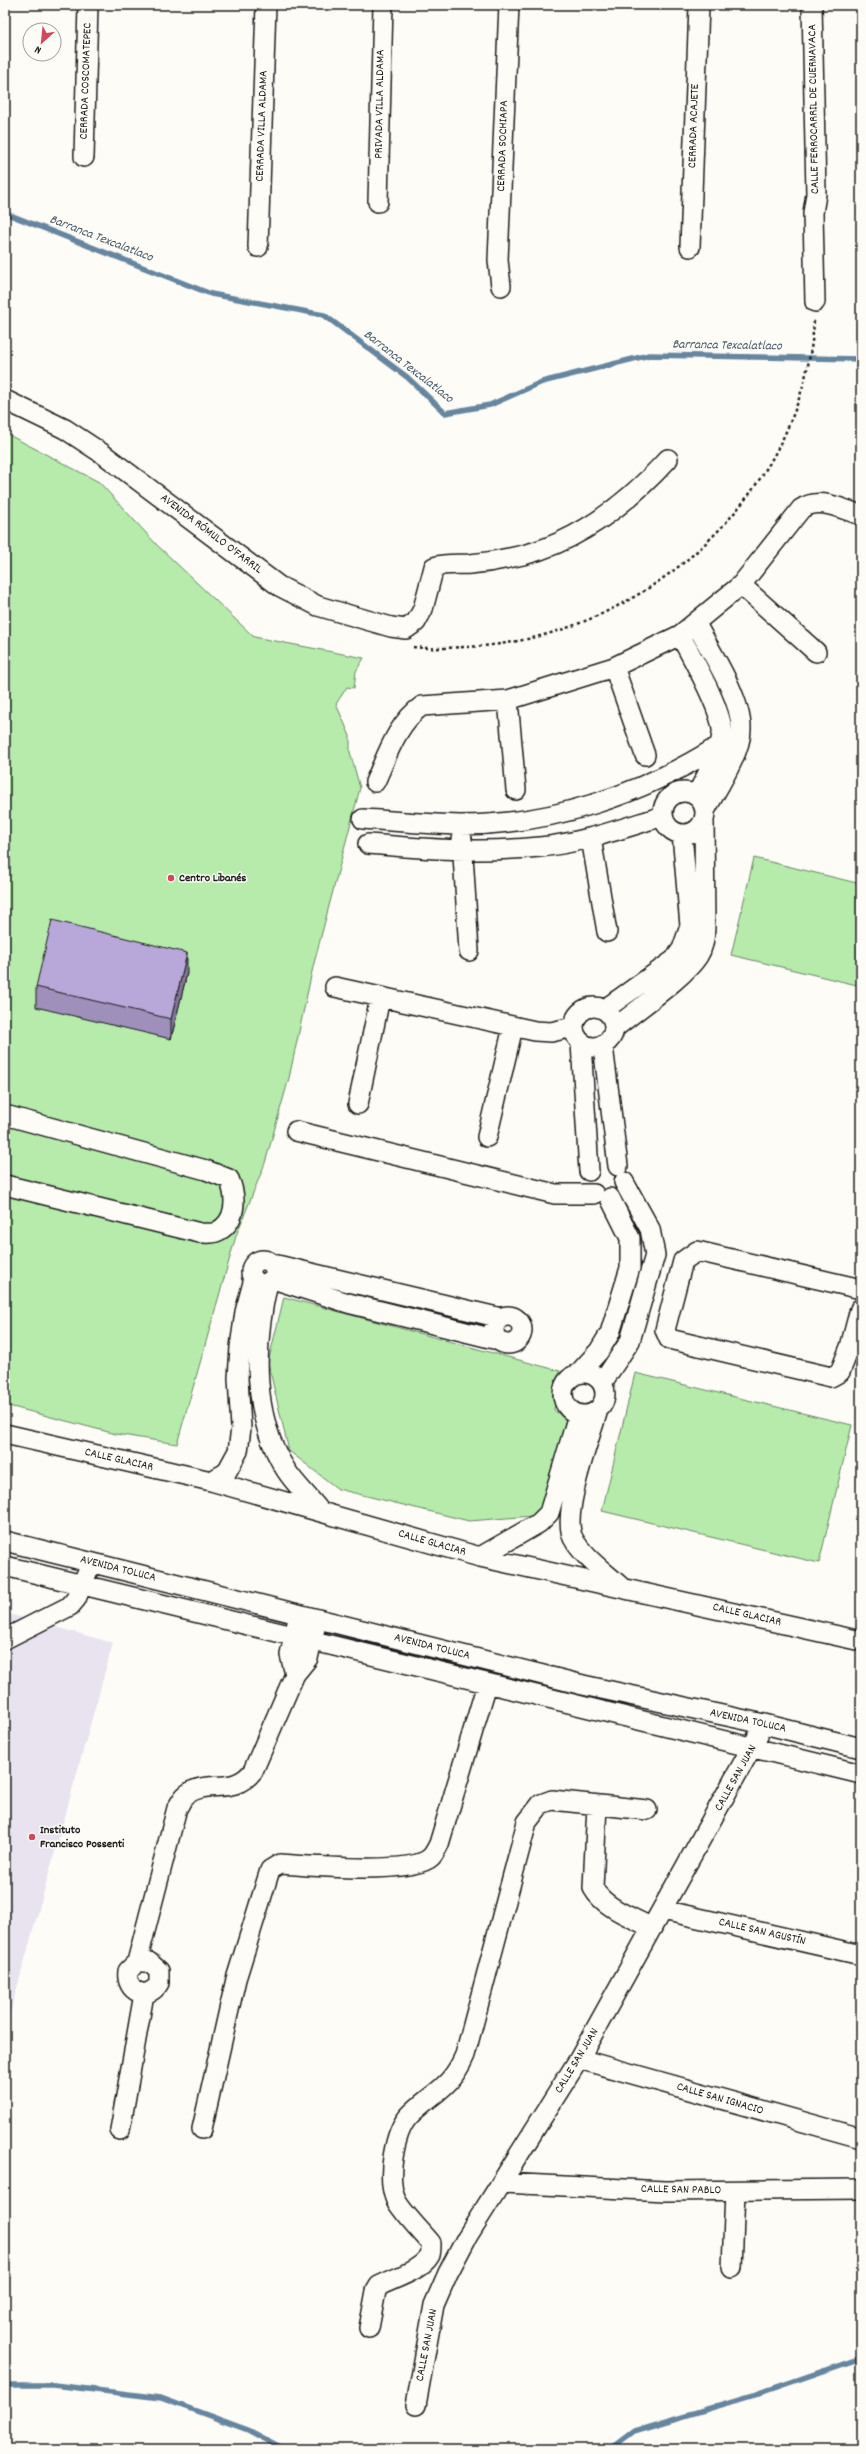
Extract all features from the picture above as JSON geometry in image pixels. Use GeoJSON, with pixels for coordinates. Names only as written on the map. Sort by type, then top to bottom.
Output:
{"type":"FeatureCollection","features":[{"type":"Feature","properties":{"kind":"street","name":"CERRADA COSCOMATEPEC"},"geometry":{"type":"LineString","coordinates":[[84,157],[88,5]]}},
{"type":"Feature","properties":{"kind":"street","name":"CERRADA VILLA ALDAMA"},"geometry":{"type":"LineString","coordinates":[[258,247],[266,5]]}},
{"type":"Feature","properties":{"kind":"street","name":"PRIVADA VILLA ALDAMA"},"geometry":{"type":"LineString","coordinates":[[378,202],[383,5]]}},
{"type":"Feature","properties":{"kind":"street","name":"CERRADA SOCHIAPA"},"geometry":{"type":"LineString","coordinates":[[501,286],[498,260],[509,5]]}},
{"type":"Feature","properties":{"kind":"street","name":"CERRADA ACAJETE"},"geometry":{"type":"LineString","coordinates":[[690,247],[699,5]]}},
{"type":"Feature","properties":{"kind":"street","name":"CALLE FERROCARRIL DE CUERNAVACA"},"geometry":{"type":"LineString","coordinates":[[812,5],[816,194],[813,213],[815,308]]}},
{"type":"Feature","properties":{"kind":"street","name":"AVENIDA RÓMULO O'FARRIL"},"geometry":{"type":"LineString","coordinates":[[5,400],[65,429],[103,454],[279,586],[318,606],[391,627],[406,629],[416,622],[423,609],[434,567],[444,564],[470,564],[510,558],[552,546],[591,526],[612,512],[646,482],[668,459]]}},
{"type":"Feature","properties":{"kind":"street"},"geometry":{"type":"LineString","coordinates":[[375,782],[400,728],[412,713],[422,706],[508,700],[614,667],[680,635],[696,624],[741,584],[801,509],[808,504],[817,502],[861,515]]}},
{"type":"Feature","properties":{"kind":"street"},"geometry":{"type":"LineString","coordinates":[[741,584],[816,652]]}},
{"type":"Feature","properties":{"kind":"street"},"geometry":{"type":"LineString","coordinates":[[335,987],[513,1027],[577,1035],[592,1047],[603,1046],[611,1039],[615,1028],[688,968],[699,955],[704,940],[705,926],[702,809],[736,749],[741,731],[739,707],[696,624]]}},
{"type":"Feature","properties":{"kind":"street"},"geometry":{"type":"LineString","coordinates":[[680,635],[718,713],[722,731],[720,745],[702,809],[700,828],[691,833],[682,834],[673,831],[666,825],[663,816],[667,802],[677,794],[687,793],[702,809]]}},
{"type":"Feature","properties":{"kind":"street"},"geometry":{"type":"LineString","coordinates":[[614,667],[645,755]]}},
{"type":"Feature","properties":{"kind":"street"},"geometry":{"type":"LineString","coordinates":[[508,700],[516,790]]}},
{"type":"Feature","properties":{"kind":"street"},"geometry":{"type":"LineString","coordinates":[[363,819],[460,825],[509,822],[584,808],[671,774],[720,745]]}},
{"type":"Feature","properties":{"kind":"street"},"geometry":{"type":"LineString","coordinates":[[368,844],[464,852],[541,847],[591,838],[663,816]]}},
{"type":"Feature","properties":{"kind":"street"},"geometry":{"type":"LineString","coordinates":[[460,825],[464,852],[468,951]]}},
{"type":"Feature","properties":{"kind":"street"},"geometry":{"type":"LineString","coordinates":[[605,1009],[674,960],[682,949],[690,926],[682,834]]}},
{"type":"Feature","properties":{"kind":"street"},"geometry":{"type":"LineString","coordinates":[[591,838],[607,932]]}},
{"type":"Feature","properties":{"kind":"street"},"geometry":{"type":"LineString","coordinates":[[358,1104],[380,998]]}},
{"type":"Feature","properties":{"kind":"street"},"geometry":{"type":"LineString","coordinates":[[598,1410],[589,1415],[578,1415],[568,1409],[563,1399],[563,1388],[569,1379],[578,1374],[599,1351],[610,1333],[630,1268],[630,1238],[602,1196],[589,1187],[587,1179],[589,1171],[576,1016],[584,1009],[594,1006],[605,1009],[612,1018],[615,1028]]}},
{"type":"Feature","properties":{"kind":"street"},"geometry":{"type":"LineString","coordinates":[[487,1137],[513,1027]]}},
{"type":"Feature","properties":{"kind":"street"},"geometry":{"type":"LineString","coordinates":[[296,1131],[555,1194],[602,1196],[617,1195],[621,1174],[603,1046]]}},
{"type":"Feature","properties":{"kind":"street"},"geometry":{"type":"LineString","coordinates":[[5,1114],[206,1170],[229,1179],[234,1190],[235,1203],[229,1223],[216,1232],[200,1233],[5,1186]]}},
{"type":"Feature","properties":{"kind":"street"},"geometry":{"type":"LineString","coordinates":[[589,1171],[595,1165],[603,1161],[611,1162],[621,1174],[650,1229],[655,1255],[630,1341],[602,1383]]}},
{"type":"Feature","properties":{"kind":"street"},"geometry":{"type":"LineString","coordinates":[[861,1289],[696,1251],[683,1261],[665,1330],[669,1339],[831,1376],[840,1372],[856,1348],[861,1307]]}},
{"type":"Feature","properties":{"kind":"street"},"geometry":{"type":"LineString","coordinates":[[267,1276],[317,1284],[354,1284],[501,1318],[513,1316],[522,1325],[523,1332],[516,1342],[504,1344],[498,1340],[348,1303],[317,1284]]}},
{"type":"Feature","properties":{"kind":"street"},"geometry":{"type":"LineString","coordinates":[[267,1276],[258,1364],[262,1408],[267,1429],[286,1470],[319,1510]]}},
{"type":"Feature","properties":{"kind":"street"},"geometry":{"type":"LineString","coordinates":[[211,1481],[226,1473],[238,1451],[242,1413],[238,1378],[240,1347],[245,1312],[267,1276]]}},
{"type":"Feature","properties":{"kind":"street"},"geometry":{"type":"LineString","coordinates":[[348,1303],[354,1284]]}},
{"type":"Feature","properties":{"kind":"street"},"geometry":{"type":"LineString","coordinates":[[430,1323],[437,1303]]}},
{"type":"Feature","properties":{"kind":"street"},"geometry":{"type":"LineString","coordinates":[[498,1340],[494,1328],[501,1318]]}},
{"type":"Feature","properties":{"kind":"street"},"geometry":{"type":"LineString","coordinates":[[578,1374],[587,1374],[602,1383],[605,1392],[603,1402],[598,1410],[570,1510],[570,1530],[577,1544],[622,1587]]}},
{"type":"Feature","properties":{"kind":"street"},"geometry":{"type":"LineString","coordinates":[[242,1413],[262,1408]]}},
{"type":"Feature","properties":{"kind":"street"},"geometry":{"type":"LineString","coordinates":[[480,1557],[539,1523],[549,1513],[578,1415]]}},
{"type":"Feature","properties":{"kind":"street","name":"CALLE GLACIAR"},"geometry":{"type":"LineString","coordinates":[[5,1434],[211,1481],[319,1510],[480,1557],[622,1587],[861,1641]]}},
{"type":"Feature","properties":{"kind":"street","name":"AVENIDA TOLUCA"},"geometry":{"type":"LineString","coordinates":[[5,1541],[632,1696],[764,1724],[861,1748]]}},
{"type":"Feature","properties":{"kind":"street"},"geometry":{"type":"LineString","coordinates":[[5,1639],[70,1606],[83,1585],[90,1562]]}},
{"type":"Feature","properties":{"kind":"street","name":"AVENIDA TOLUCA"},"geometry":{"type":"LineString","coordinates":[[5,1566],[861,1774]]}},
{"type":"Feature","properties":{"kind":"street"},"geometry":{"type":"LineString","coordinates":[[295,1674],[290,1655],[299,1614]]}},
{"type":"Feature","properties":{"kind":"street"},"geometry":{"type":"LineString","coordinates":[[120,2130],[144,1994],[132,1989],[128,1984],[128,1971],[137,1962],[177,1808],[185,1796],[196,1790],[235,1786],[246,1781],[253,1771],[295,1674],[308,1658],[317,1619]]}},
{"type":"Feature","properties":{"kind":"street"},"geometry":{"type":"LineString","coordinates":[[202,2129],[236,1979],[270,1870],[280,1864],[371,1868],[420,1862],[431,1858],[439,1844],[487,1684]]}},
{"type":"Feature","properties":{"kind":"street","name":"CALLE SAN JUAN"},"geometry":{"type":"LineString","coordinates":[[416,2405],[434,2305],[448,2273],[467,2237],[579,2059],[663,1910],[753,1747],[764,1724]]}},
{"type":"Feature","properties":{"kind":"street"},"geometry":{"type":"LineString","coordinates":[[370,2328],[376,2291],[379,2286],[424,2263],[430,2254],[431,2243],[395,2199],[391,2178],[394,2148],[408,2117],[435,2096],[457,2073],[466,2055],[527,1822],[541,1804],[552,1800],[647,1810]]}},
{"type":"Feature","properties":{"kind":"street"},"geometry":{"type":"LineString","coordinates":[[597,1805],[593,1888],[598,1896],[612,1907],[652,1928]]}},
{"type":"Feature","properties":{"kind":"street","name":"CALLE SAN AGUSTÍN"},"geometry":{"type":"LineString","coordinates":[[663,1910],[861,1955]]}},
{"type":"Feature","properties":{"kind":"street","name":"CALLE SAN IGNACIO"},"geometry":{"type":"LineString","coordinates":[[579,2059],[861,2138]]}},
{"type":"Feature","properties":{"kind":"street","name":"CALLE SAN PABLO"},"geometry":{"type":"LineString","coordinates":[[501,2183],[665,2191],[861,2190]]}},
{"type":"Feature","properties":{"kind":"street"},"geometry":{"type":"LineString","coordinates":[[732,2268],[735,2191]]}},
{"type":"Feature","properties":{"kind":"path"},"geometry":{"type":"LineString","coordinates":[[406,646],[427,649],[487,647],[529,640],[577,625],[641,594],[677,570],[720,528],[768,466],[786,434],[807,378],[813,341],[815,308]]}},
{"type":"Feature","properties":{"kind":"shaded area","name":"Instituto Francisco Possenti"},"geometry":{"type":"Polygon","coordinates":[[[5,1613],[113,1643],[5,2031],[5,1613]]]}},
{"type":"Feature","properties":{"kind":"green space","name":"Centro Libanés"},"geometry":{"type":"Polygon","coordinates":[[[5,433],[99,482],[157,545],[254,637],[364,658],[356,671],[354,688],[347,687],[336,704],[350,736],[350,752],[360,788],[313,967],[289,1078],[265,1163],[236,1236],[177,1444],[116,1434],[5,1405],[5,433]]]}},
{"type":"Feature","properties":{"kind":"green space"},"geometry":{"type":"Polygon","coordinates":[[[754,858],[861,884],[861,986],[731,955],[754,858]]]}},
{"type":"Feature","properties":{"kind":"green space"},"geometry":{"type":"Polygon","coordinates":[[[284,1297],[560,1371],[554,1410],[566,1419],[543,1504],[532,1516],[469,1521],[338,1489],[289,1451],[268,1363],[284,1297]]]}},
{"type":"Feature","properties":{"kind":"green space"},"geometry":{"type":"Polygon","coordinates":[[[635,1373],[852,1425],[819,1563],[602,1511],[635,1373]]]}},
{"type":"Feature","properties":{"kind":"building"},"geometry":{"type":"Polygon","coordinates":[[[52,920],[187,953],[171,1019],[36,987],[52,920]]]}},
{"type":"Feature","properties":{"kind":"waterway","name":"Barranca Texcalatlaco"},"geometry":{"type":"LineString","coordinates":[[5,213],[211,294],[324,315],[407,377],[445,413],[490,405],[542,382],[649,355],[861,359]]}},
{"type":"Feature","properties":{"kind":"waterway"},"geometry":{"type":"LineString","coordinates":[[610,2449],[634,2431],[754,2395],[861,2358]]}},
{"type":"Feature","properties":{"kind":"waterway"},"geometry":{"type":"LineString","coordinates":[[5,2385],[54,2385],[161,2398],[248,2430],[284,2449]]}},
{"type":"Feature","properties":{"kind":"place","name":"Centro Libanés"},"geometry":{"type":"Point","coordinates":[171,878]}},
{"type":"Feature","properties":{"kind":"place","name":"Instituto Francisco Possenti"},"geometry":{"type":"Point","coordinates":[32,1837]}}]}
